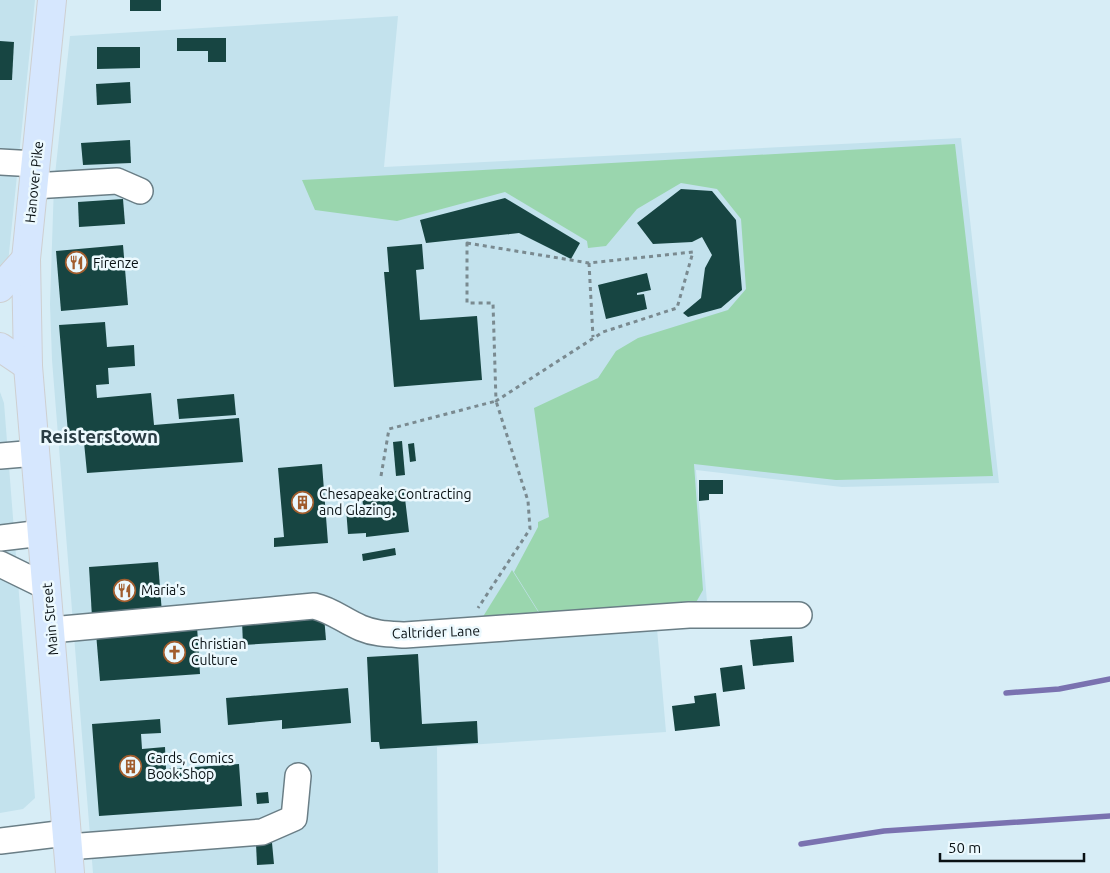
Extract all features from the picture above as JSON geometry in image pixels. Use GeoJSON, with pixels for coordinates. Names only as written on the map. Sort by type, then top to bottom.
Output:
{"type":"FeatureCollection","features":[{"type":"Feature","properties":{"kind":"main road","name":"Hanover Pike"},"geometry":{"type":"LineString","coordinates":[[28,366],[26,259],[52,0]]}},
{"type":"Feature","properties":{"kind":"main road"},"geometry":{"type":"LineString","coordinates":[[0,288],[26,259]]}},
{"type":"Feature","properties":{"kind":"main road"},"geometry":{"type":"LineString","coordinates":[[0,347],[28,366]]}},
{"type":"Feature","properties":{"kind":"main road","name":"Main Street"},"geometry":{"type":"LineString","coordinates":[[28,366],[68,851]]}},
{"type":"Feature","properties":{"kind":"street"},"geometry":{"type":"LineString","coordinates":[[0,162],[34,175],[117,181],[140,192]]}},
{"type":"Feature","properties":{"kind":"street"},"geometry":{"type":"LineString","coordinates":[[0,456],[36,453]]}},
{"type":"Feature","properties":{"kind":"street"},"geometry":{"type":"LineString","coordinates":[[0,538],[42,533]]}},
{"type":"Feature","properties":{"kind":"street"},"geometry":{"type":"LineString","coordinates":[[0,564],[47,587]]}},
{"type":"Feature","properties":{"kind":"street","name":"Caltrider Lane"},"geometry":{"type":"LineString","coordinates":[[51,630],[314,606],[324,608],[358,627],[375,633],[405,635],[689,615],[799,615]]}},
{"type":"Feature","properties":{"kind":"street"},"geometry":{"type":"LineString","coordinates":[[0,840],[68,851],[262,832],[294,818],[298,776]]}},
{"type":"Feature","properties":{"kind":"path"},"geometry":{"type":"LineString","coordinates":[[381,476],[389,429],[496,401],[603,332],[677,308],[693,252],[589,263],[467,243],[467,303],[493,304],[496,401],[528,501],[530,529],[462,632]]}},
{"type":"Feature","properties":{"kind":"path"},"geometry":{"type":"LineString","coordinates":[[589,263],[593,338]]}},
{"type":"Feature","properties":{"kind":"shaded area"},"geometry":{"type":"Polygon","coordinates":[[[0,0],[35,0],[8,263],[0,277],[0,0]]]}},
{"type":"Feature","properties":{"kind":"shaded area"},"geometry":{"type":"Polygon","coordinates":[[[398,16],[384,167],[961,138],[999,483],[842,487],[696,470],[708,614],[656,617],[666,732],[437,747],[438,873],[93,873],[52,360],[50,304],[54,184],[70,36],[398,16]]]}},
{"type":"Feature","properties":{"kind":"shaded area"},"geometry":{"type":"Polygon","coordinates":[[[0,392],[4,403],[35,798],[23,809],[0,813],[0,392]]]}},
{"type":"Feature","properties":{"kind":"green space"},"geometry":{"type":"Polygon","coordinates":[[[955,144],[993,476],[836,480],[694,464],[703,590],[694,606],[542,617],[514,572],[538,527],[538,522],[549,517],[534,408],[598,378],[616,351],[638,338],[728,310],[746,289],[741,219],[717,189],[681,183],[637,209],[606,246],[588,248],[587,241],[505,192],[397,221],[315,210],[302,180],[955,144]]]}},
{"type":"Feature","properties":{"kind":"green space"},"geometry":{"type":"Polygon","coordinates":[[[512,570],[542,618],[479,623],[512,570]]]}},
{"type":"Feature","properties":{"kind":"building"},"geometry":{"type":"Polygon","coordinates":[[[130,0],[161,0],[161,11],[130,11],[130,0]]]}},
{"type":"Feature","properties":{"kind":"building"},"geometry":{"type":"Polygon","coordinates":[[[177,38],[226,38],[226,62],[208,62],[208,51],[177,51],[177,38]]]}},
{"type":"Feature","properties":{"kind":"building"},"geometry":{"type":"Polygon","coordinates":[[[0,41],[14,42],[12,80],[0,80],[0,41]]]}},
{"type":"Feature","properties":{"kind":"building"},"geometry":{"type":"Polygon","coordinates":[[[97,47],[140,47],[140,68],[97,69],[97,47]]]}},
{"type":"Feature","properties":{"kind":"building"},"geometry":{"type":"Polygon","coordinates":[[[130,82],[131,103],[97,105],[96,84],[130,82]]]}},
{"type":"Feature","properties":{"kind":"building"},"geometry":{"type":"Polygon","coordinates":[[[130,140],[131,163],[83,165],[81,143],[130,140]]]}},
{"type":"Feature","properties":{"kind":"building"},"geometry":{"type":"Polygon","coordinates":[[[681,189],[712,191],[736,220],[742,290],[721,308],[688,317],[683,313],[701,298],[705,268],[712,255],[702,237],[692,242],[653,244],[637,223],[681,189]]]}},
{"type":"Feature","properties":{"kind":"building"},"geometry":{"type":"Polygon","coordinates":[[[505,198],[580,243],[571,259],[519,233],[426,243],[420,220],[505,198]]]}},
{"type":"Feature","properties":{"kind":"building"},"geometry":{"type":"Polygon","coordinates":[[[123,199],[125,224],[79,227],[78,202],[123,199]]]}},
{"type":"Feature","properties":{"kind":"building"},"geometry":{"type":"Polygon","coordinates":[[[422,244],[424,269],[416,270],[420,320],[477,316],[482,380],[394,387],[384,272],[389,272],[387,247],[422,244]]]}},
{"type":"Feature","properties":{"kind":"building"},"geometry":{"type":"Polygon","coordinates":[[[123,245],[128,305],[61,311],[56,251],[123,245]]]}},
{"type":"Feature","properties":{"kind":"building"},"geometry":{"type":"Polygon","coordinates":[[[647,273],[651,290],[637,293],[637,295],[644,294],[647,309],[606,319],[598,285],[647,273]]]}},
{"type":"Feature","properties":{"kind":"building"},"geometry":{"type":"Polygon","coordinates":[[[105,322],[107,347],[134,345],[135,366],[108,368],[109,384],[96,385],[97,398],[151,393],[154,425],[239,418],[243,462],[87,473],[83,432],[68,433],[59,325],[105,322]]]}},
{"type":"Feature","properties":{"kind":"building"},"geometry":{"type":"Polygon","coordinates":[[[234,394],[236,415],[179,419],[177,399],[234,394]]]}},
{"type":"Feature","properties":{"kind":"building"},"geometry":{"type":"Polygon","coordinates":[[[402,441],[405,475],[396,476],[393,442],[402,441]]]}},
{"type":"Feature","properties":{"kind":"building"},"geometry":{"type":"Polygon","coordinates":[[[414,443],[416,461],[410,462],[408,444],[414,443]]]}},
{"type":"Feature","properties":{"kind":"building","name":"Chesapeake Contracting and Glazing."},"geometry":{"type":"Polygon","coordinates":[[[322,464],[328,543],[274,547],[274,538],[284,537],[278,468],[322,464]]]}},
{"type":"Feature","properties":{"kind":"building"},"geometry":{"type":"Polygon","coordinates":[[[699,480],[723,480],[723,494],[709,494],[709,500],[699,501],[699,480]]]}},
{"type":"Feature","properties":{"kind":"building"},"geometry":{"type":"Polygon","coordinates":[[[404,490],[409,532],[366,537],[366,533],[348,534],[346,508],[363,506],[362,495],[404,490]]]}},
{"type":"Feature","properties":{"kind":"building"},"geometry":{"type":"Polygon","coordinates":[[[395,548],[396,555],[363,561],[362,554],[395,548]]]}},
{"type":"Feature","properties":{"kind":"building","name":"Maria's"},"geometry":{"type":"Polygon","coordinates":[[[158,562],[162,613],[92,617],[89,567],[158,562]]]}},
{"type":"Feature","properties":{"kind":"building"},"geometry":{"type":"Polygon","coordinates":[[[324,616],[326,640],[243,645],[242,621],[324,616]]]}},
{"type":"Feature","properties":{"kind":"building"},"geometry":{"type":"Polygon","coordinates":[[[197,626],[200,674],[100,681],[96,633],[197,626]]]}},
{"type":"Feature","properties":{"kind":"building"},"geometry":{"type":"Polygon","coordinates":[[[792,636],[794,662],[753,666],[750,640],[792,636]]]}},
{"type":"Feature","properties":{"kind":"building"},"geometry":{"type":"Polygon","coordinates":[[[418,654],[422,724],[477,721],[478,743],[380,749],[379,742],[371,742],[367,657],[418,654]]]}},
{"type":"Feature","properties":{"kind":"building"},"geometry":{"type":"Polygon","coordinates":[[[742,665],[745,689],[723,692],[720,668],[742,665]]]}},
{"type":"Feature","properties":{"kind":"building"},"geometry":{"type":"Polygon","coordinates":[[[348,688],[351,723],[282,729],[282,720],[228,725],[226,698],[348,688]]]}},
{"type":"Feature","properties":{"kind":"building"},"geometry":{"type":"Polygon","coordinates":[[[716,693],[720,726],[675,731],[672,706],[695,703],[694,696],[716,693]]]}},
{"type":"Feature","properties":{"kind":"building","name":"Cards, Comics Book Shop"},"geometry":{"type":"Polygon","coordinates":[[[160,719],[161,733],[141,734],[142,749],[165,747],[166,769],[239,764],[242,806],[99,816],[92,724],[160,719]]]}},
{"type":"Feature","properties":{"kind":"building"},"geometry":{"type":"Polygon","coordinates":[[[268,792],[269,803],[257,804],[256,793],[268,792]]]}},
{"type":"Feature","properties":{"kind":"building"},"geometry":{"type":"Polygon","coordinates":[[[272,843],[274,864],[257,865],[256,844],[272,843]]]}},
{"type":"Feature","properties":{"kind":"waterway"},"geometry":{"type":"LineString","coordinates":[[1006,693],[1059,689],[1110,679]]}},
{"type":"Feature","properties":{"kind":"waterway"},"geometry":{"type":"LineString","coordinates":[[801,844],[884,831],[1110,816]]}},
{"type":"Feature","properties":{"kind":"place","name":"Firenze"},"geometry":{"type":"Point","coordinates":[77,263]}},
{"type":"Feature","properties":{"kind":"place","name":"Chesapeake Contracting and Glazing."},"geometry":{"type":"Point","coordinates":[303,502]}},
{"type":"Feature","properties":{"kind":"place","name":"Maria's"},"geometry":{"type":"Point","coordinates":[125,590]}},
{"type":"Feature","properties":{"kind":"place","name":"Christian Culture"},"geometry":{"type":"Point","coordinates":[175,652]}},
{"type":"Feature","properties":{"kind":"place","name":"Cards, Comics Book Shop"},"geometry":{"type":"Point","coordinates":[131,766]}},
{"type":"Feature","properties":{"kind":"district","name":"Reisterstown"},"geometry":{"type":"Point","coordinates":[99,436]}}]}
